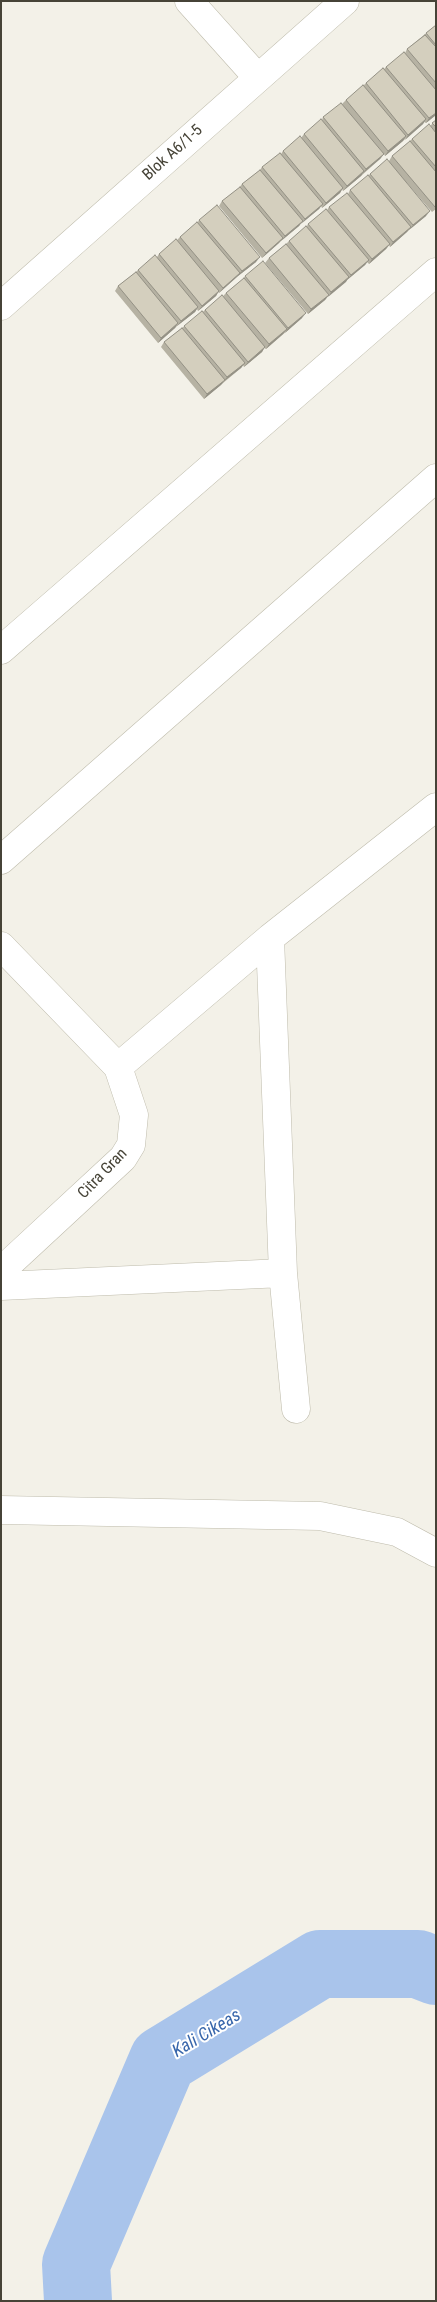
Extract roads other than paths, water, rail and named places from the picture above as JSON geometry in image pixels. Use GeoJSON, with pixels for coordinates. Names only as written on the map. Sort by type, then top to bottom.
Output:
{"type":"FeatureCollection","features":[{"type":"Feature","properties":{"kind":"street"},"geometry":{"type":"LineString","coordinates":[[189,1],[258,78]]}},
{"type":"Feature","properties":{"kind":"street","name":"Blok A6/1-5"},"geometry":{"type":"LineString","coordinates":[[1,306],[345,1]]}},
{"type":"Feature","properties":{"kind":"street"},"geometry":{"type":"LineString","coordinates":[[1,650],[436,272]]}},
{"type":"Feature","properties":{"kind":"street"},"geometry":{"type":"LineString","coordinates":[[1,860],[436,478]]}},
{"type":"Feature","properties":{"kind":"street"},"geometry":{"type":"LineString","coordinates":[[118,1067],[270,938],[436,807]]}},
{"type":"Feature","properties":{"kind":"street"},"geometry":{"type":"LineString","coordinates":[[270,938],[283,1273],[296,1409]]}},
{"type":"Feature","properties":{"kind":"street","name":"Citra Gran"},"geometry":{"type":"LineString","coordinates":[[1,946],[118,1067],[134,1115],[131,1145],[123,1158],[1,1271]]}},
{"type":"Feature","properties":{"kind":"street"},"geometry":{"type":"LineString","coordinates":[[1,1286],[283,1273]]}},
{"type":"Feature","properties":{"kind":"street"},"geometry":{"type":"LineString","coordinates":[[1,1510],[320,1516],[397,1532],[436,1554]]}},
{"type":"Feature","properties":{"kind":"waterway","name":"Kali Cikeas"},"geometry":{"type":"LineString","coordinates":[[78,2301],[76,2264],[163,2060],[320,1964],[418,1964],[436,1971]]}}]}
